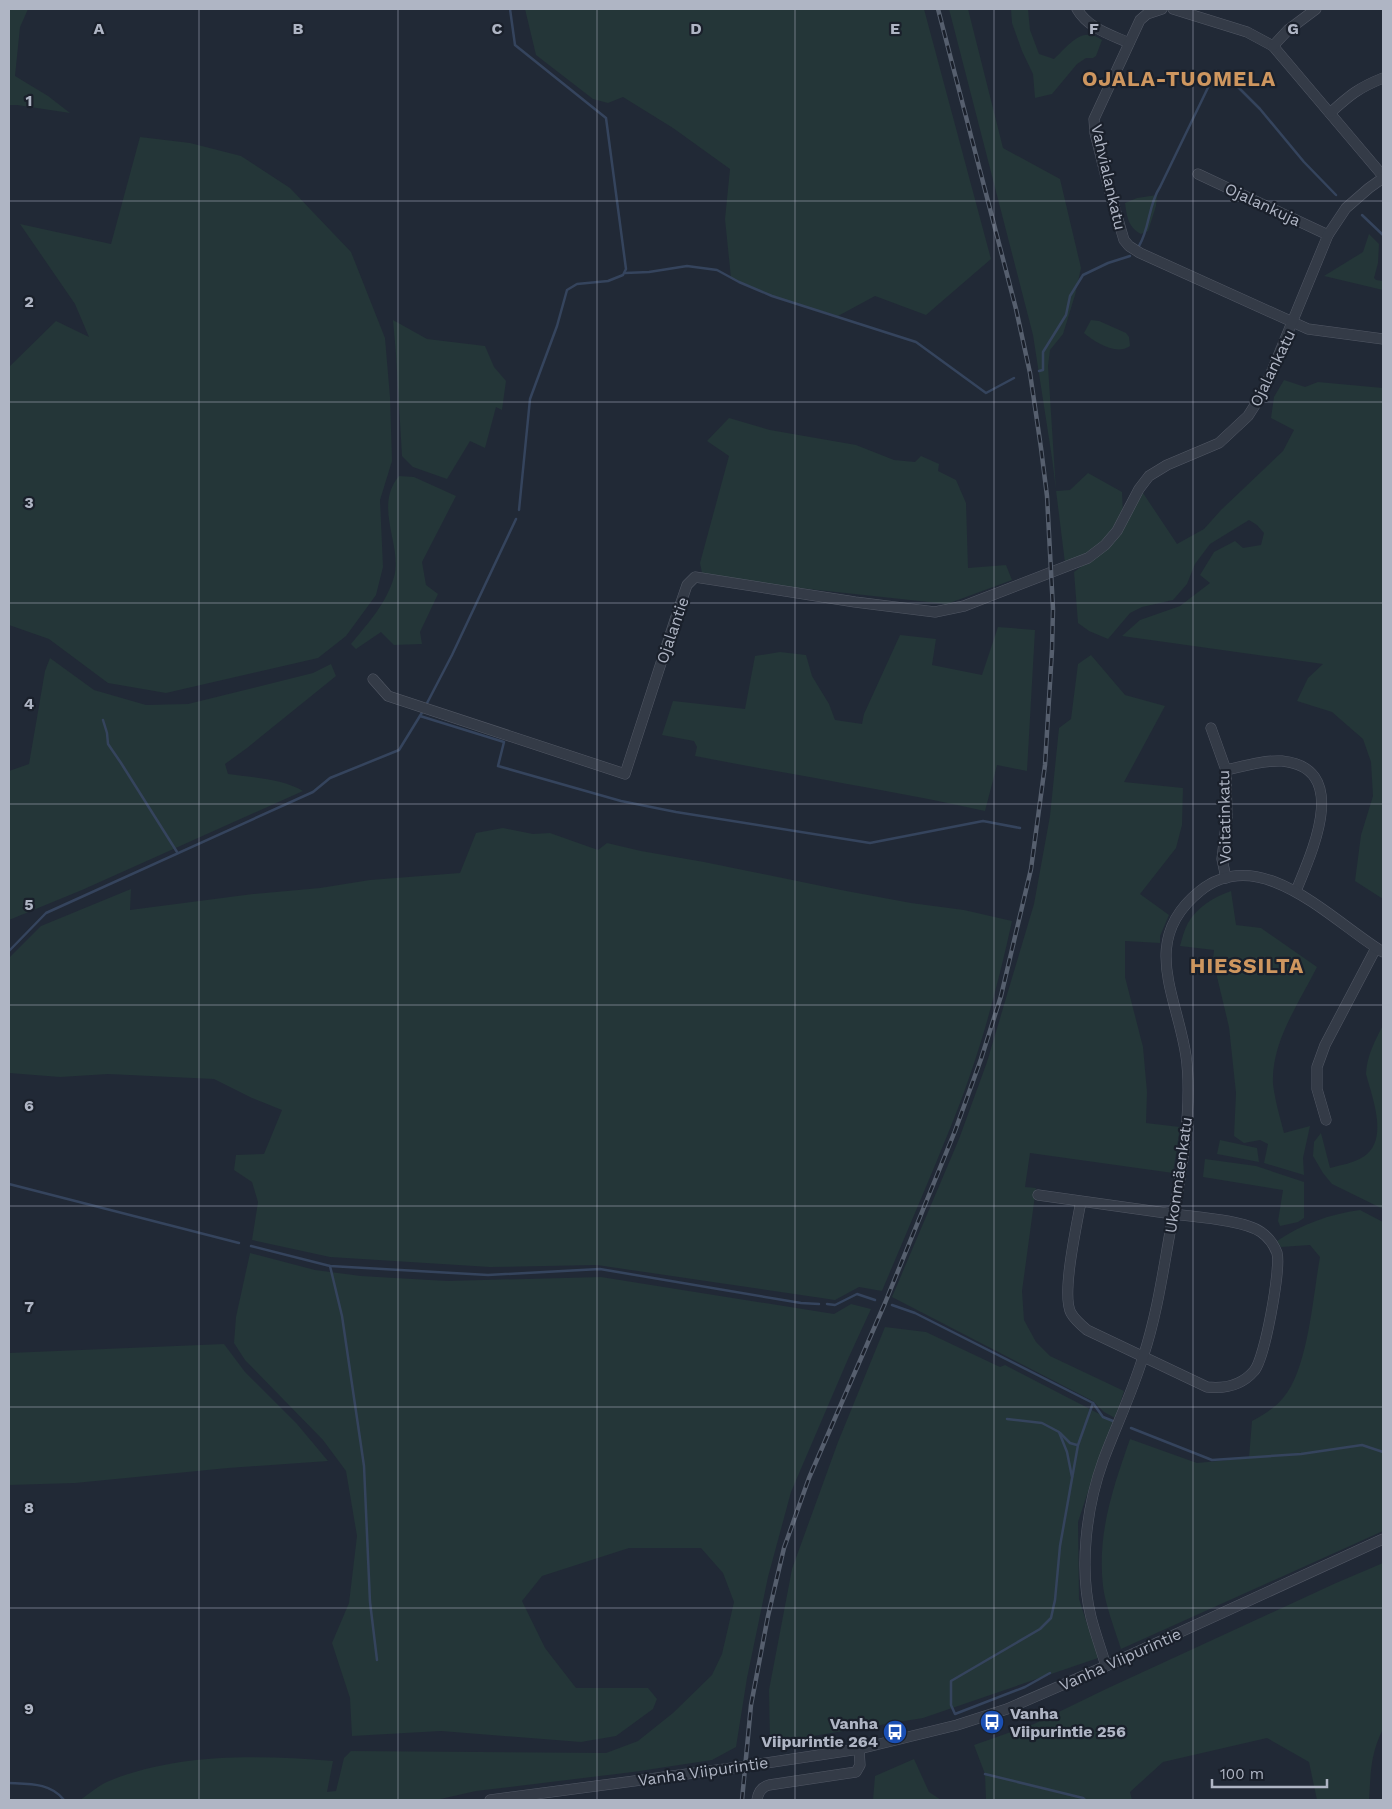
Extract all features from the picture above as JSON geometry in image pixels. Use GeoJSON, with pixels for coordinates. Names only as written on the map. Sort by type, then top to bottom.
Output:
{"type":"FeatureCollection","features":[{"type":"Feature","properties":{"kind":"street"},"geometry":{"type":"LineString","coordinates":[[1076,9],[1082,18],[1093,26],[1129,43]]}},
{"type":"Feature","properties":{"kind":"street","name":"Vahvialankatu"},"geometry":{"type":"LineString","coordinates":[[1162,9],[1147,14],[1140,20],[1097,112],[1094,124],[1108,186],[1124,240],[1129,246],[1140,253],[1308,330],[1383,339]]}},
{"type":"Feature","properties":{"kind":"street"},"geometry":{"type":"LineString","coordinates":[[1173,9],[1247,32],[1273,46],[1383,177]]}},
{"type":"Feature","properties":{"kind":"street"},"geometry":{"type":"LineString","coordinates":[[1273,46],[1288,30],[1316,9]]}},
{"type":"Feature","properties":{"kind":"street"},"geometry":{"type":"LineString","coordinates":[[1330,113],[1362,86],[1383,78]]}},
{"type":"Feature","properties":{"kind":"street","name":"Ojalankuja"},"geometry":{"type":"LineString","coordinates":[[1198,174],[1328,235]]}},
{"type":"Feature","properties":{"kind":"street","name":"Ojalankatu"},"geometry":{"type":"LineString","coordinates":[[1051,573],[1088,558],[1105,545],[1117,531],[1139,489],[1149,476],[1167,465],[1219,443],[1248,416],[1262,394],[1294,323],[1328,235],[1346,208],[1383,177]]}},
{"type":"Feature","properties":{"kind":"street","name":"Ojalantie"},"geometry":{"type":"LineString","coordinates":[[373,679],[388,696],[625,774],[687,585],[695,577],[855,602],[935,612],[964,606],[1051,573]]}},
{"type":"Feature","properties":{"kind":"street","name":"Voitatinkatu"},"geometry":{"type":"LineString","coordinates":[[1212,728],[1226,770],[1227,817],[1222,859],[1226,878]]}},
{"type":"Feature","properties":{"kind":"street"},"geometry":{"type":"LineString","coordinates":[[1226,770],[1260,763],[1282,761],[1300,766],[1313,775],[1322,799],[1322,816],[1317,836],[1296,891]]}},
{"type":"Feature","properties":{"kind":"street","name":"Ukonmäenkatu"},"geometry":{"type":"LineString","coordinates":[[1106,1666],[1091,1615],[1087,1584],[1086,1551],[1088,1524],[1092,1498],[1103,1462],[1120,1423],[1144,1356],[1158,1304],[1185,1146],[1188,1111],[1186,1058],[1166,967],[1167,939],[1175,920],[1188,902],[1202,889],[1226,878],[1242,876],[1278,882],[1296,891],[1380,950]]}},
{"type":"Feature","properties":{"kind":"street"},"geometry":{"type":"LineString","coordinates":[[1326,1120],[1316,1089],[1316,1067],[1325,1045],[1380,950]]}},
{"type":"Feature","properties":{"kind":"street"},"geometry":{"type":"LineString","coordinates":[[1038,1194],[1248,1225],[1262,1232],[1271,1242],[1277,1254],[1278,1269],[1264,1349],[1256,1369],[1248,1377],[1236,1385],[1220,1388],[1207,1387],[1088,1330],[1078,1322],[1070,1312],[1067,1289],[1081,1201]]}},
{"type":"Feature","properties":{"kind":"street","name":"Vanha Viipurintie"},"geometry":{"type":"LineString","coordinates":[[490,1800],[740,1767],[859,1749],[957,1725],[1007,1709],[1106,1666],[1383,1539]]}},
{"type":"Feature","properties":{"kind":"street"},"geometry":{"type":"LineString","coordinates":[[757,1800],[758,1794],[768,1785],[856,1772],[860,1765],[859,1749]]}},
{"type":"Feature","properties":{"kind":"shaded area"},"geometry":{"type":"Polygon","coordinates":[[[9,9],[28,9],[20,27],[15,76],[48,96],[70,113],[9,105],[9,9]]]}},
{"type":"Feature","properties":{"kind":"shaded area"},"geometry":{"type":"Polygon","coordinates":[[[525,9],[924,9],[991,259],[926,315],[875,296],[838,316],[770,295],[731,278],[725,219],[730,169],[673,128],[623,97],[608,103],[593,99],[536,55],[525,9]]]}},
{"type":"Feature","properties":{"kind":"shaded area"},"geometry":{"type":"Polygon","coordinates":[[[949,9],[968,9],[1003,148],[1060,179],[1081,268],[1063,334],[1050,350],[1048,366],[1056,490],[1033,335],[949,9]]]}},
{"type":"Feature","properties":{"kind":"shaded area"},"geometry":{"type":"Polygon","coordinates":[[[1011,9],[1028,9],[1030,30],[1039,54],[1054,59],[1076,39],[1088,35],[1102,40],[1096,56],[1086,58],[1077,64],[1052,94],[1035,98],[1033,74],[1012,23],[1011,9]]]}},
{"type":"Feature","properties":{"kind":"shaded area"},"geometry":{"type":"Polygon","coordinates":[[[140,137],[190,143],[241,156],[290,188],[351,252],[385,338],[390,397],[392,461],[380,500],[383,567],[376,595],[346,636],[318,658],[166,693],[108,683],[49,639],[9,625],[9,367],[56,321],[89,337],[75,304],[20,224],[111,244],[140,137]]]}},
{"type":"Feature","properties":{"kind":"shaded area"},"geometry":{"type":"Polygon","coordinates":[[[1157,195],[1156,206],[1148,231],[1141,234],[1131,225],[1125,203],[1137,198],[1157,195]]]}},
{"type":"Feature","properties":{"kind":"shaded area"},"geometry":{"type":"Polygon","coordinates":[[[1369,234],[1379,244],[1378,263],[1374,278],[1383,281],[1383,290],[1324,276],[1363,252],[1369,234]]]}},
{"type":"Feature","properties":{"kind":"shaded area"},"geometry":{"type":"Polygon","coordinates":[[[393,320],[427,339],[485,346],[494,367],[506,381],[502,410],[496,407],[485,448],[470,441],[447,479],[413,467],[402,456],[393,320]]]}},
{"type":"Feature","properties":{"kind":"shaded area"},"geometry":{"type":"Polygon","coordinates":[[[1091,320],[1099,321],[1126,333],[1129,337],[1130,346],[1124,349],[1112,349],[1094,340],[1084,333],[1091,320]]]}},
{"type":"Feature","properties":{"kind":"shaded area"},"geometry":{"type":"Polygon","coordinates":[[[1284,380],[1305,387],[1318,382],[1383,388],[1383,899],[1355,881],[1361,835],[1373,796],[1371,762],[1363,739],[1332,712],[1297,701],[1308,678],[1323,664],[1122,636],[1140,620],[1180,606],[1210,583],[1200,575],[1214,552],[1235,541],[1243,548],[1261,545],[1264,533],[1257,525],[1249,520],[1210,544],[1195,564],[1187,584],[1173,600],[1142,607],[1130,613],[1108,639],[1089,631],[1078,623],[1074,572],[1101,552],[1120,534],[1143,493],[1177,544],[1204,529],[1221,510],[1283,451],[1294,430],[1271,418],[1274,397],[1284,380]]]}},
{"type":"Feature","properties":{"kind":"shaded area"},"geometry":{"type":"Polygon","coordinates":[[[729,418],[770,430],[856,445],[894,460],[915,462],[921,456],[939,464],[938,471],[956,480],[966,503],[968,568],[1006,565],[1012,580],[947,604],[790,587],[702,573],[700,563],[729,456],[707,441],[729,418]]]}},
{"type":"Feature","properties":{"kind":"shaded area"},"geometry":{"type":"Polygon","coordinates":[[[1088,473],[1122,492],[1123,514],[1112,533],[1093,550],[1065,563],[1056,491],[1070,490],[1088,473]]]}},
{"type":"Feature","properties":{"kind":"shaded area"},"geometry":{"type":"Polygon","coordinates":[[[399,476],[414,477],[456,496],[422,562],[426,585],[438,594],[420,632],[422,644],[394,645],[381,632],[356,649],[351,644],[382,604],[394,577],[395,553],[388,513],[392,488],[399,476]]]}},
{"type":"Feature","properties":{"kind":"shaded area"},"geometry":{"type":"Polygon","coordinates":[[[998,627],[1035,630],[1027,771],[997,765],[985,811],[695,756],[697,747],[694,741],[662,735],[673,701],[745,709],[755,656],[780,652],[806,655],[812,676],[829,704],[835,720],[862,724],[864,714],[900,635],[936,639],[932,665],[982,675],[998,627]]]}},
{"type":"Feature","properties":{"kind":"shaded area"},"geometry":{"type":"Polygon","coordinates":[[[1091,655],[1125,695],[1165,706],[1124,782],[1183,788],[1182,825],[1176,848],[1140,894],[1169,915],[1160,936],[1160,943],[1125,941],[1125,977],[1143,1047],[1147,1092],[1146,1123],[1180,1127],[1173,1173],[1030,1153],[1025,1187],[1036,1188],[1022,1291],[1024,1320],[1036,1342],[1050,1356],[1124,1391],[1115,1418],[1104,1412],[1093,1401],[892,1297],[959,1139],[987,1062],[1034,904],[1050,816],[1059,728],[1071,719],[1078,664],[1091,655]]]}},
{"type":"Feature","properties":{"kind":"shaded area"},"geometry":{"type":"Polygon","coordinates":[[[50,658],[94,690],[146,705],[188,704],[313,673],[331,664],[336,676],[225,764],[228,774],[277,781],[303,791],[82,890],[9,920],[9,771],[29,764],[45,671],[50,658]]]}},
{"type":"Feature","properties":{"kind":"shaded area"},"geometry":{"type":"Polygon","coordinates":[[[503,828],[533,834],[550,833],[598,850],[607,843],[841,890],[911,903],[964,910],[1012,921],[993,999],[970,1076],[943,1147],[882,1291],[859,1287],[835,1300],[597,1265],[490,1267],[330,1257],[252,1240],[258,1202],[252,1182],[234,1170],[236,1155],[264,1154],[282,1110],[252,1098],[214,1079],[108,1074],[60,1077],[9,1073],[9,958],[41,926],[131,889],[130,910],[253,894],[320,888],[370,880],[460,873],[476,833],[503,828]]]}},
{"type":"Feature","properties":{"kind":"shaded area"},"geometry":{"type":"Polygon","coordinates":[[[1231,891],[1236,925],[1261,928],[1317,967],[1281,1038],[1276,1053],[1273,1084],[1284,1133],[1310,1126],[1303,1158],[1304,1175],[1264,1163],[1268,1144],[1260,1140],[1244,1143],[1234,1136],[1236,1093],[1229,1027],[1213,960],[1214,950],[1180,946],[1183,934],[1196,912],[1218,896],[1231,891]]]}},
{"type":"Feature","properties":{"kind":"shaded area"},"geometry":{"type":"Polygon","coordinates":[[[1383,1025],[1383,1209],[1332,1184],[1313,1156],[1314,1142],[1321,1133],[1330,1168],[1356,1161],[1363,1157],[1371,1150],[1376,1141],[1377,1118],[1366,1074],[1370,1054],[1383,1025]]]}},
{"type":"Feature","properties":{"kind":"shaded area"},"geometry":{"type":"Polygon","coordinates":[[[1220,1140],[1257,1148],[1259,1162],[1217,1154],[1220,1140]]]}},
{"type":"Feature","properties":{"kind":"shaded area"},"geometry":{"type":"Polygon","coordinates":[[[1205,1159],[1256,1166],[1304,1182],[1304,1218],[1298,1222],[1280,1226],[1278,1221],[1283,1190],[1203,1177],[1205,1159]]]}},
{"type":"Feature","properties":{"kind":"shaded area"},"geometry":{"type":"Polygon","coordinates":[[[1360,1210],[1383,1222],[1383,1531],[1121,1649],[1104,1593],[1102,1548],[1112,1493],[1130,1439],[1197,1463],[1249,1458],[1252,1421],[1280,1402],[1298,1370],[1308,1331],[1320,1257],[1310,1245],[1281,1247],[1277,1241],[1317,1221],[1338,1214],[1360,1210]]]}},
{"type":"Feature","properties":{"kind":"shaded area"},"geometry":{"type":"Polygon","coordinates":[[[250,1253],[315,1270],[361,1276],[447,1281],[601,1277],[834,1314],[851,1304],[871,1309],[791,1492],[768,1577],[747,1678],[736,1747],[712,1760],[633,1772],[476,1791],[436,1800],[80,1800],[109,1781],[135,1772],[163,1765],[219,1758],[248,1757],[333,1761],[327,1792],[336,1791],[344,1758],[351,1751],[606,1753],[638,1741],[673,1713],[712,1675],[722,1654],[734,1602],[723,1573],[701,1548],[629,1548],[542,1576],[522,1601],[545,1648],[576,1688],[648,1688],[657,1699],[653,1709],[616,1736],[581,1742],[441,1731],[352,1736],[350,1698],[332,1643],[349,1603],[357,1536],[346,1471],[323,1440],[245,1360],[234,1343],[236,1317],[250,1253]]]}},
{"type":"Feature","properties":{"kind":"shaded area"},"geometry":{"type":"Polygon","coordinates":[[[885,1327],[926,1332],[1000,1367],[1005,1365],[1113,1421],[1078,1522],[1079,1599],[1098,1658],[923,1718],[770,1743],[769,1690],[792,1569],[838,1442],[885,1327]]]}},
{"type":"Feature","properties":{"kind":"shaded area"},"geometry":{"type":"Polygon","coordinates":[[[224,1344],[245,1372],[297,1424],[328,1461],[228,1468],[75,1483],[9,1485],[9,1353],[224,1344]]]}},
{"type":"Feature","properties":{"kind":"shaded area"},"geometry":{"type":"Polygon","coordinates":[[[1383,1563],[1383,1729],[1373,1756],[1369,1800],[1317,1800],[1309,1762],[1267,1738],[1163,1762],[1130,1792],[1132,1800],[986,1800],[985,1774],[974,1745],[1034,1724],[1106,1689],[1383,1563]]]}},
{"type":"Feature","properties":{"kind":"shaded area"},"geometry":{"type":"Polygon","coordinates":[[[914,1759],[929,1792],[941,1800],[873,1800],[875,1776],[914,1759]]]}},
{"type":"Feature","properties":{"kind":"waterway"},"geometry":{"type":"LineString","coordinates":[[510,9],[515,45],[606,118],[626,269],[623,275],[608,281],[577,284],[567,290],[557,326],[530,399],[519,510]]}},
{"type":"Feature","properties":{"kind":"waterway"},"geometry":{"type":"LineString","coordinates":[[1139,246],[1143,239],[1156,194],[1216,71],[1225,74],[1260,109],[1304,162],[1336,195]]}},
{"type":"Feature","properties":{"kind":"waterway"},"geometry":{"type":"LineString","coordinates":[[1362,215],[1383,235]]}},
{"type":"Feature","properties":{"kind":"waterway"},"geometry":{"type":"LineString","coordinates":[[1039,371],[1043,370],[1043,352],[1066,315],[1070,296],[1083,275],[1108,263],[1130,256]]}},
{"type":"Feature","properties":{"kind":"waterway"},"geometry":{"type":"LineString","coordinates":[[625,273],[649,272],[687,266],[717,270],[772,296],[916,342],[986,393],[1014,378]]}},
{"type":"Feature","properties":{"kind":"waterway"},"geometry":{"type":"LineString","coordinates":[[425,707],[452,655],[516,519]]}},
{"type":"Feature","properties":{"kind":"waterway"},"geometry":{"type":"LineString","coordinates":[[9,951],[46,913],[313,792],[330,778],[399,750],[423,711]]}},
{"type":"Feature","properties":{"kind":"waterway"},"geometry":{"type":"LineString","coordinates":[[420,716],[504,742],[498,766],[621,801],[676,812],[870,843],[983,821],[1020,828]]}},
{"type":"Feature","properties":{"kind":"waterway"},"geometry":{"type":"LineString","coordinates":[[103,720],[108,744],[177,852]]}},
{"type":"Feature","properties":{"kind":"waterway"},"geometry":{"type":"LineString","coordinates":[[9,1184],[239,1243]]}},
{"type":"Feature","properties":{"kind":"waterway"},"geometry":{"type":"LineString","coordinates":[[251,1246],[330,1266],[488,1275],[600,1269],[801,1303],[819,1304]]}},
{"type":"Feature","properties":{"kind":"waterway"},"geometry":{"type":"LineString","coordinates":[[330,1266],[342,1316],[364,1466],[370,1602],[377,1660]]}},
{"type":"Feature","properties":{"kind":"waterway"},"geometry":{"type":"LineString","coordinates":[[827,1304],[835,1305],[857,1294],[875,1300]]}},
{"type":"Feature","properties":{"kind":"waterway"},"geometry":{"type":"LineString","coordinates":[[892,1305],[915,1313],[1093,1403],[1103,1417],[1113,1421]]}},
{"type":"Feature","properties":{"kind":"waterway"},"geometry":{"type":"LineString","coordinates":[[1050,1673],[1025,1687],[955,1714],[951,1705],[951,1681],[1040,1629],[1051,1618],[1055,1600],[1060,1546],[1078,1445],[1093,1403]]}},
{"type":"Feature","properties":{"kind":"waterway"},"geometry":{"type":"LineString","coordinates":[[1007,1419],[1042,1423],[1059,1432],[1067,1452],[1072,1477]]}},
{"type":"Feature","properties":{"kind":"waterway"},"geometry":{"type":"LineString","coordinates":[[1131,1428],[1212,1460],[1301,1454],[1362,1445],[1383,1452]]}},
{"type":"Feature","properties":{"kind":"waterway"},"geometry":{"type":"LineString","coordinates":[[1060,1433],[1070,1443],[1077,1445]]}},
{"type":"Feature","properties":{"kind":"waterway"},"geometry":{"type":"LineString","coordinates":[[985,1774],[1085,1800]]}},
{"type":"Feature","properties":{"kind":"waterway"},"geometry":{"type":"LineString","coordinates":[[9,1783],[46,1787],[59,1794],[64,1800]]}},
{"type":"Feature","properties":{"kind":"railway"},"geometry":{"type":"LineString","coordinates":[[742,1800],[751,1705],[768,1616],[784,1548],[809,1478],[885,1303],[955,1131],[981,1059],[1001,996],[1031,869],[1045,765],[1053,609],[1047,496],[1041,448],[1030,373],[1016,309],[938,9]]}},
{"type":"Feature","properties":{"kind":"place","name":"Vanha Viipurintie 256"},"geometry":{"type":"Point","coordinates":[992,1722]}},
{"type":"Feature","properties":{"kind":"place","name":"Vanha Viipurintie 264"},"geometry":{"type":"Point","coordinates":[895,1732]}},
{"type":"Feature","properties":{"kind":"district","name":"OJALA-TUOMELA"},"geometry":{"type":"Point","coordinates":[1179,79]}},
{"type":"Feature","properties":{"kind":"district","name":"HIESSILTA"},"geometry":{"type":"Point","coordinates":[1247,966]}}]}
